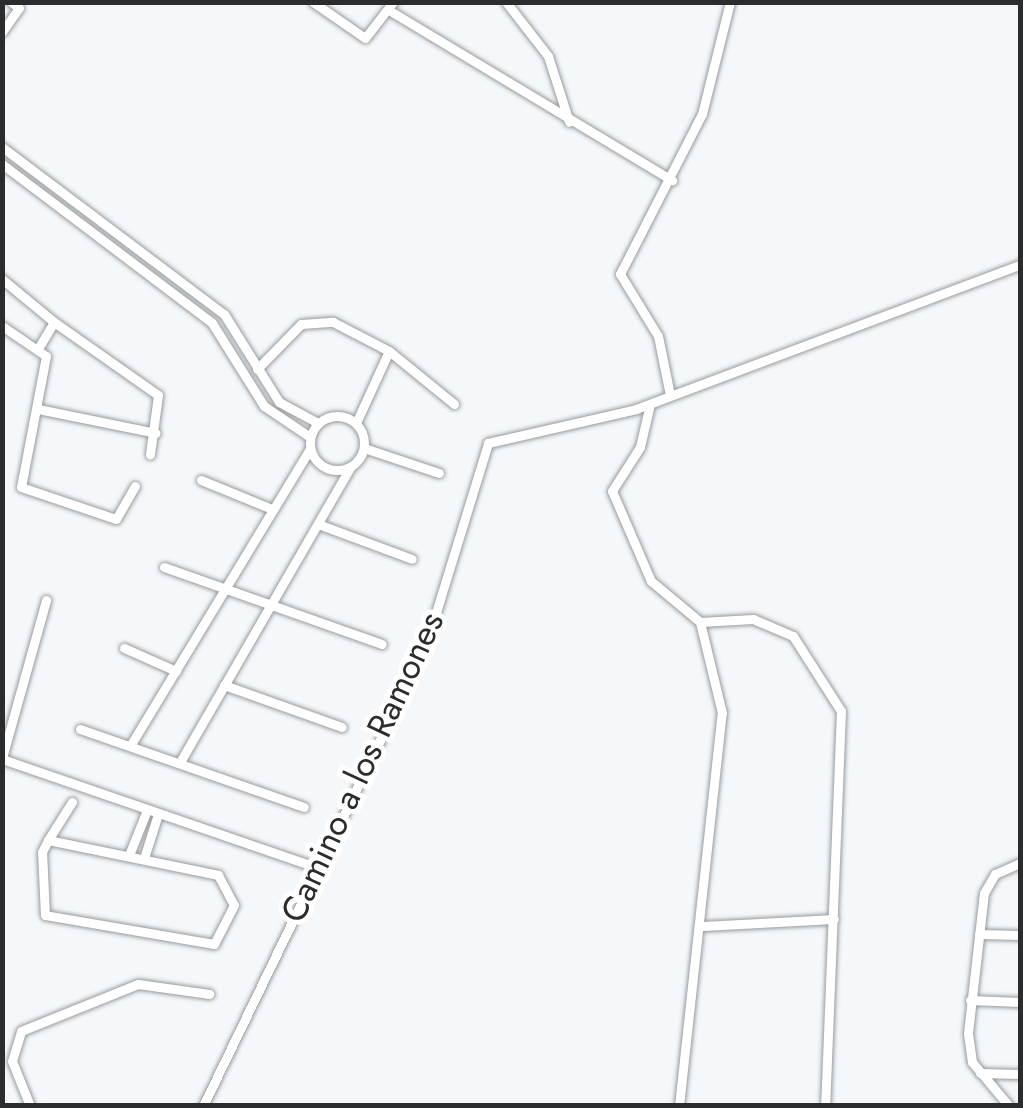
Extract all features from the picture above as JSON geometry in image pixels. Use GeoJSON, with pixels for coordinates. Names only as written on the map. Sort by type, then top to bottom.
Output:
{"type":"FeatureCollection","features":[{"type":"Feature","properties":{"kind":"street"},"geometry":{"type":"LineString","coordinates":[[313,2],[364,38],[392,7],[569,122],[672,180]]}},
{"type":"Feature","properties":{"kind":"street"},"geometry":{"type":"LineString","coordinates":[[506,2],[548,56],[569,122]]}},
{"type":"Feature","properties":{"kind":"street"},"geometry":{"type":"LineString","coordinates":[[670,395],[658,336],[620,274],[672,180],[713,83],[730,2]]}},
{"type":"Feature","properties":{"kind":"street"},"geometry":{"type":"LineString","coordinates":[[4,25],[15,5]]}},
{"type":"Feature","properties":{"kind":"street"},"geometry":{"type":"LineString","coordinates":[[2,147],[128,246],[224,314],[279,402],[318,423]]}},
{"type":"Feature","properties":{"kind":"street"},"geometry":{"type":"LineString","coordinates":[[2,164],[119,257],[212,323],[274,417],[310,437]]}},
{"type":"Feature","properties":{"kind":"street"},"geometry":{"type":"LineString","coordinates":[[119,257],[128,246]]}},
{"type":"Feature","properties":{"kind":"street","name":"Camino a los Ramones"},"geometry":{"type":"LineString","coordinates":[[204,1106],[315,868],[426,645],[488,443],[636,409],[1020,265]]}},
{"type":"Feature","properties":{"kind":"street"},"geometry":{"type":"LineString","coordinates":[[2,279],[54,322],[158,395],[156,433],[150,454]]}},
{"type":"Feature","properties":{"kind":"street"},"geometry":{"type":"LineString","coordinates":[[249,378],[292,330],[316,321],[351,327],[390,351],[454,404]]}},
{"type":"Feature","properties":{"kind":"street"},"geometry":{"type":"LineString","coordinates":[[38,347],[54,322]]}},
{"type":"Feature","properties":{"kind":"street"},"geometry":{"type":"LineString","coordinates":[[2,326],[38,347],[46,361],[24,490],[116,519],[136,486]]}},
{"type":"Feature","properties":{"kind":"street"},"geometry":{"type":"LineString","coordinates":[[364,448],[356,423],[390,351]]}},
{"type":"Feature","properties":{"kind":"street"},"geometry":{"type":"LineString","coordinates":[[650,404],[613,496],[658,591],[700,622],[752,619],[782,629],[836,697],[834,918],[825,1106]]}},
{"type":"Feature","properties":{"kind":"street"},"geometry":{"type":"LineString","coordinates":[[38,409],[156,433]]}},
{"type":"Feature","properties":{"kind":"street"},"geometry":{"type":"LineString","coordinates":[[130,746],[310,449],[310,437],[318,423],[337,416],[356,423]]}},
{"type":"Feature","properties":{"kind":"street"},"geometry":{"type":"LineString","coordinates":[[180,762],[364,448]]}},
{"type":"Feature","properties":{"kind":"street"},"geometry":{"type":"LineString","coordinates":[[364,448],[438,474]]}},
{"type":"Feature","properties":{"kind":"street"},"geometry":{"type":"LineString","coordinates":[[310,449],[326,468],[350,467]]}},
{"type":"Feature","properties":{"kind":"street"},"geometry":{"type":"LineString","coordinates":[[201,480],[272,509]]}},
{"type":"Feature","properties":{"kind":"street"},"geometry":{"type":"LineString","coordinates":[[318,524],[412,559]]}},
{"type":"Feature","properties":{"kind":"street"},"geometry":{"type":"LineString","coordinates":[[164,566],[382,644]]}},
{"type":"Feature","properties":{"kind":"street"},"geometry":{"type":"LineString","coordinates":[[46,600],[2,759],[50,771],[152,812],[315,868]]}},
{"type":"Feature","properties":{"kind":"street"},"geometry":{"type":"LineString","coordinates":[[680,1106],[703,926],[722,713],[700,622]]}},
{"type":"Feature","properties":{"kind":"street"},"geometry":{"type":"LineString","coordinates":[[124,648],[176,670]]}},
{"type":"Feature","properties":{"kind":"street"},"geometry":{"type":"LineString","coordinates":[[224,685],[342,727]]}},
{"type":"Feature","properties":{"kind":"street"},"geometry":{"type":"LineString","coordinates":[[80,729],[304,807]]}},
{"type":"Feature","properties":{"kind":"street"},"geometry":{"type":"LineString","coordinates":[[48,840],[218,874],[234,905],[210,948],[45,914],[48,840],[72,802]]}},
{"type":"Feature","properties":{"kind":"street"},"geometry":{"type":"LineString","coordinates":[[129,855],[152,812]]}},
{"type":"Feature","properties":{"kind":"street"},"geometry":{"type":"LineString","coordinates":[[144,858],[152,812]]}},
{"type":"Feature","properties":{"kind":"street"},"geometry":{"type":"LineString","coordinates":[[1009,1106],[980,1074],[968,1042],[984,892],[995,874],[1020,864]]}},
{"type":"Feature","properties":{"kind":"street"},"geometry":{"type":"LineString","coordinates":[[703,926],[834,918]]}},
{"type":"Feature","properties":{"kind":"street"},"geometry":{"type":"LineString","coordinates":[[979,934],[1020,935]]}},
{"type":"Feature","properties":{"kind":"street"},"geometry":{"type":"LineString","coordinates":[[30,1106],[12,1060],[21,1031],[138,984],[209,994]]}},
{"type":"Feature","properties":{"kind":"street"},"geometry":{"type":"LineString","coordinates":[[970,1000],[1020,1002]]}},
{"type":"Feature","properties":{"kind":"street"},"geometry":{"type":"LineString","coordinates":[[980,1074],[1020,1074]]}}]}
